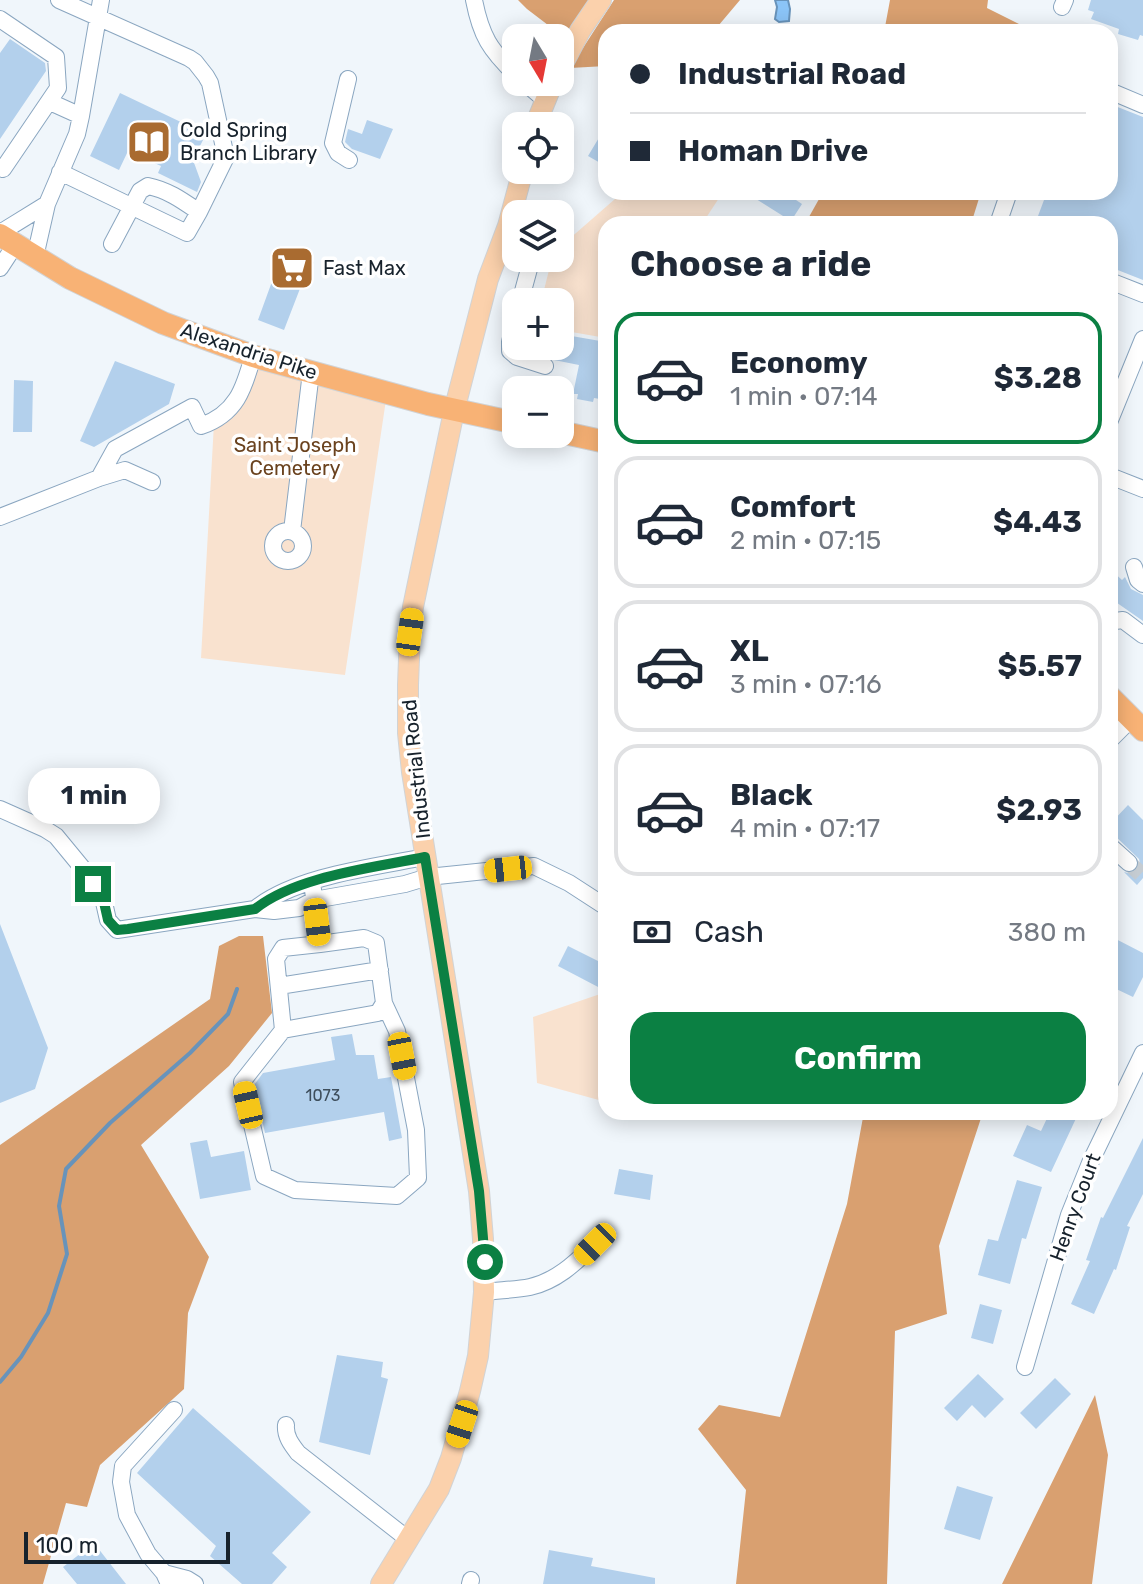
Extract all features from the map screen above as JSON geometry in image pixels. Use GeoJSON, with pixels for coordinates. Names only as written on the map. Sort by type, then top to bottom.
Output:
{"type":"FeatureCollection","features":[{"type":"Feature","properties":{"kind":"highway","name":"Alexandria Pike"},"geometry":{"type":"LineString","coordinates":[[13,243],[70,278],[163,323],[253,356],[454,411],[502,420]]}},
{"type":"Feature","properties":{"kind":"highway"},"geometry":{"type":"LineString","coordinates":[[574,435],[598,440]]}},
{"type":"Feature","properties":{"kind":"highway"},"geometry":{"type":"LineString","coordinates":[[1118,705],[1137,725]]}},
{"type":"Feature","properties":{"kind":"main road"},"geometry":{"type":"LineString","coordinates":[[574,42],[601,0]]}},
{"type":"Feature","properties":{"kind":"main road","name":"Industrial Road"},"geometry":{"type":"LineString","coordinates":[[381,1584],[439,1489],[451,1458],[478,1356],[484,1292],[479,1191],[408,733],[408,655],[416,592],[454,411],[488,279],[502,244]]}},
{"type":"Feature","properties":{"kind":"street"},"geometry":{"type":"LineString","coordinates":[[59,0],[99,8],[195,62],[210,83],[226,157],[187,233],[60,172]]}},
{"type":"Feature","properties":{"kind":"street"},"geometry":{"type":"LineString","coordinates":[[474,0],[483,36],[502,61]]}},
{"type":"Feature","properties":{"kind":"street"},"geometry":{"type":"LineString","coordinates":[[0,268],[13,243],[47,204],[77,134],[99,8]]}},
{"type":"Feature","properties":{"kind":"street"},"geometry":{"type":"LineString","coordinates":[[0,19],[56,57],[58,88],[3,169],[0,167]]}},
{"type":"Feature","properties":{"kind":"street"},"geometry":{"type":"LineString","coordinates":[[348,79],[333,143],[338,153],[349,160]]}},
{"type":"Feature","properties":{"kind":"street"},"geometry":{"type":"LineString","coordinates":[[1118,94],[1143,105]]}},
{"type":"Feature","properties":{"kind":"street"},"geometry":{"type":"LineString","coordinates":[[50,102],[81,116]]}},
{"type":"Feature","properties":{"kind":"street"},"geometry":{"type":"LineString","coordinates":[[112,244],[140,191],[148,186],[175,196],[199,212]]}},
{"type":"Feature","properties":{"kind":"street"},"geometry":{"type":"LineString","coordinates":[[13,243],[47,204]]}},
{"type":"Feature","properties":{"kind":"street"},"geometry":{"type":"LineString","coordinates":[[1118,284],[1143,294]]}},
{"type":"Feature","properties":{"kind":"street"},"geometry":{"type":"LineString","coordinates":[[1118,400],[1143,339]]}},
{"type":"Feature","properties":{"kind":"street"},"geometry":{"type":"LineString","coordinates":[[99,478],[115,449],[192,407],[201,426],[229,410],[244,387],[253,356]]}},
{"type":"Feature","properties":{"kind":"street"},"geometry":{"type":"LineString","coordinates":[[526,360],[545,366]]}},
{"type":"Feature","properties":{"kind":"street"},"geometry":{"type":"LineString","coordinates":[[292,531],[311,372]]}},
{"type":"Feature","properties":{"kind":"street"},"geometry":{"type":"LineString","coordinates":[[0,517],[125,470],[152,482]]}},
{"type":"Feature","properties":{"kind":"street"},"geometry":{"type":"LineString","coordinates":[[1118,479],[1143,489]]}},
{"type":"Feature","properties":{"kind":"street"},"geometry":{"type":"LineString","coordinates":[[1134,567],[1138,580],[1143,584]]}},
{"type":"Feature","properties":{"kind":"street"},"geometry":{"type":"LineString","coordinates":[[1118,621],[1123,620],[1143,635]]}},
{"type":"Feature","properties":{"kind":"street"},"geometry":{"type":"LineString","coordinates":[[1118,736],[1137,725]]}},
{"type":"Feature","properties":{"kind":"street"},"geometry":{"type":"LineString","coordinates":[[0,809],[56,836],[103,898],[108,920],[117,930],[255,909],[274,911],[299,908],[314,900],[405,884],[427,867]]}},
{"type":"Feature","properties":{"kind":"street"},"geometry":{"type":"LineString","coordinates":[[1118,853],[1129,863]]}},
{"type":"Feature","properties":{"kind":"street"},"geometry":{"type":"LineString","coordinates":[[255,909],[266,900],[323,877],[427,867],[534,866],[598,902]]}},
{"type":"Feature","properties":{"kind":"street"},"geometry":{"type":"LineString","coordinates":[[312,882],[320,944]]}},
{"type":"Feature","properties":{"kind":"street"},"geometry":{"type":"LineString","coordinates":[[283,1030],[276,959],[283,948],[364,938],[376,943],[384,1003],[397,1031],[416,1130],[418,1178],[397,1196],[295,1190],[264,1176],[242,1082],[283,1030],[378,1013],[384,1003]]}},
{"type":"Feature","properties":{"kind":"street"},"geometry":{"type":"LineString","coordinates":[[279,986],[380,970]]}},
{"type":"Feature","properties":{"kind":"street","name":"Henry Court"},"geometry":{"type":"LineString","coordinates":[[1118,1104],[1143,1053]]}},
{"type":"Feature","properties":{"kind":"street","name":"Henry Court"},"geometry":{"type":"LineString","coordinates":[[1025,1367],[1069,1215],[1110,1120]]}},
{"type":"Feature","properties":{"kind":"street"},"geometry":{"type":"LineString","coordinates":[[484,1292],[530,1287],[549,1280],[574,1265],[595,1244]]}},
{"type":"Feature","properties":{"kind":"street"},"geometry":{"type":"LineString","coordinates":[[174,1410],[123,1466],[121,1482],[127,1515],[148,1554],[166,1578],[187,1579],[195,1584]]}},
{"type":"Feature","properties":{"kind":"street"},"geometry":{"type":"LineString","coordinates":[[286,1425],[288,1439],[298,1453],[409,1540]]}},
{"type":"Feature","properties":{"kind":"green space"},"geometry":{"type":"Polygon","coordinates":[[[614,200],[718,200],[707,216],[598,216],[598,337],[574,332],[574,288],[544,288],[548,272],[574,272],[574,235],[614,200]]]}},
{"type":"Feature","properties":{"kind":"green space","name":"Saint Joseph Cemetery"},"geometry":{"type":"Polygon","coordinates":[[[253,356],[387,393],[345,675],[201,658],[214,423],[253,356]]]}},
{"type":"Feature","properties":{"kind":"green space"},"geometry":{"type":"Polygon","coordinates":[[[598,995],[598,1100],[537,1083],[533,1017],[598,995]]]}},
{"type":"Feature","properties":{"kind":"shaded area"},"geometry":{"type":"Polygon","coordinates":[[[518,0],[592,0],[574,25],[547,24],[518,0]]]}},
{"type":"Feature","properties":{"kind":"shaded area"},"geometry":{"type":"Polygon","coordinates":[[[614,0],[740,0],[720,24],[598,24],[614,0]]]}},
{"type":"Feature","properties":{"kind":"shaded area"},"geometry":{"type":"Polygon","coordinates":[[[890,0],[988,0],[987,8],[1019,24],[886,24],[890,0]]]}},
{"type":"Feature","properties":{"kind":"shaded area"},"geometry":{"type":"Polygon","coordinates":[[[598,25],[598,66],[574,68],[574,62],[598,25]]]}},
{"type":"Feature","properties":{"kind":"shaded area"},"geometry":{"type":"Polygon","coordinates":[[[818,200],[978,200],[974,216],[810,216],[818,200]]]}},
{"type":"Feature","properties":{"kind":"shaded area"},"geometry":{"type":"Polygon","coordinates":[[[239,936],[263,936],[272,1013],[229,1066],[141,1145],[209,1257],[188,1313],[184,1389],[100,1465],[87,1507],[66,1503],[43,1584],[0,1584],[0,1145],[210,999],[219,946],[239,936]]]}},
{"type":"Feature","properties":{"kind":"shaded area"},"geometry":{"type":"Polygon","coordinates":[[[863,1120],[980,1120],[939,1246],[947,1314],[895,1331],[887,1584],[736,1584],[746,1490],[698,1429],[719,1405],[780,1417],[847,1204],[863,1120]]]}},
{"type":"Feature","properties":{"kind":"shaded area"},"geometry":{"type":"Polygon","coordinates":[[[1095,1395],[1108,1455],[1092,1584],[1002,1584],[1095,1395]]]}},
{"type":"Feature","properties":{"kind":"water"},"geometry":{"type":"Polygon","coordinates":[[[775,0],[788,0],[789,21],[779,22],[775,19],[775,0]]]}},
{"type":"Feature","properties":{"kind":"building"},"geometry":{"type":"Polygon","coordinates":[[[1091,0],[1143,0],[1143,36],[1140,35],[1138,40],[1118,34],[1118,24],[1091,19],[1094,12],[1088,10],[1091,0]]]}},
{"type":"Feature","properties":{"kind":"building"},"geometry":{"type":"Polygon","coordinates":[[[10,39],[45,63],[46,71],[0,139],[0,53],[10,39]]]}},
{"type":"Feature","properties":{"kind":"building","name":"Cold Spring Branch Library"},"geometry":{"type":"Polygon","coordinates":[[[120,93],[206,134],[193,160],[201,182],[197,192],[158,173],[161,166],[128,151],[119,170],[90,156],[120,93]]]}},
{"type":"Feature","properties":{"kind":"building"},"geometry":{"type":"Polygon","coordinates":[[[1118,107],[1143,117],[1143,280],[1118,270],[1118,216],[1038,216],[1044,200],[1118,200],[1118,107]]]}},
{"type":"Feature","properties":{"kind":"building"},"geometry":{"type":"Polygon","coordinates":[[[367,120],[393,129],[380,159],[352,149],[345,142],[348,129],[362,134],[367,120]]]}},
{"type":"Feature","properties":{"kind":"building"},"geometry":{"type":"Polygon","coordinates":[[[598,139],[598,162],[588,156],[598,139]]]}},
{"type":"Feature","properties":{"kind":"building"},"geometry":{"type":"Polygon","coordinates":[[[758,200],[796,200],[802,204],[794,216],[783,216],[758,200]]]}},
{"type":"Feature","properties":{"kind":"building"},"geometry":{"type":"Polygon","coordinates":[[[281,249],[314,262],[284,330],[258,320],[281,249]]]}},
{"type":"Feature","properties":{"kind":"building"},"geometry":{"type":"Polygon","coordinates":[[[574,336],[598,341],[598,399],[594,398],[593,402],[577,399],[578,394],[574,394],[579,365],[554,360],[574,360],[574,336]]]}},
{"type":"Feature","properties":{"kind":"building"},"geometry":{"type":"Polygon","coordinates":[[[115,361],[175,384],[169,404],[94,447],[80,441],[115,361]]]}},
{"type":"Feature","properties":{"kind":"building"},"geometry":{"type":"Polygon","coordinates":[[[14,380],[33,381],[32,432],[13,432],[14,380]]]}},
{"type":"Feature","properties":{"kind":"building"},"geometry":{"type":"Polygon","coordinates":[[[1118,576],[1122,580],[1125,577],[1131,589],[1143,595],[1143,621],[1118,604],[1118,576]]]}},
{"type":"Feature","properties":{"kind":"building"},"geometry":{"type":"Polygon","coordinates":[[[1128,805],[1143,820],[1143,878],[1137,885],[1124,872],[1132,874],[1140,864],[1139,859],[1118,839],[1118,816],[1128,805]]]}},
{"type":"Feature","properties":{"kind":"building"},"geometry":{"type":"Polygon","coordinates":[[[0,924],[48,1048],[35,1089],[0,1103],[0,924]]]}},
{"type":"Feature","properties":{"kind":"building"},"geometry":{"type":"Polygon","coordinates":[[[1118,940],[1143,953],[1143,977],[1133,997],[1118,990],[1118,940]]]}},
{"type":"Feature","properties":{"kind":"building"},"geometry":{"type":"Polygon","coordinates":[[[568,946],[598,961],[598,987],[558,966],[568,946]]]}},
{"type":"Feature","properties":{"kind":"building"},"geometry":{"type":"Polygon","coordinates":[[[352,1034],[356,1055],[374,1055],[378,1079],[391,1077],[402,1138],[389,1141],[384,1112],[265,1133],[254,1085],[263,1073],[335,1060],[331,1037],[352,1034]]]}},
{"type":"Feature","properties":{"kind":"building"},"geometry":{"type":"Polygon","coordinates":[[[1046,1120],[1075,1120],[1051,1172],[1013,1156],[1027,1125],[1041,1131],[1046,1120]]]}},
{"type":"Feature","properties":{"kind":"building"},"geometry":{"type":"Polygon","coordinates":[[[1143,1138],[1143,1194],[1127,1226],[1130,1227],[1116,1270],[1094,1314],[1071,1304],[1090,1261],[1086,1260],[1101,1217],[1143,1138]]]}},
{"type":"Feature","properties":{"kind":"building"},"geometry":{"type":"Polygon","coordinates":[[[207,1140],[211,1157],[244,1151],[251,1190],[200,1199],[190,1143],[207,1140]]]}},
{"type":"Feature","properties":{"kind":"building"},"geometry":{"type":"Polygon","coordinates":[[[619,1169],[653,1175],[650,1200],[614,1194],[619,1169]]]}},
{"type":"Feature","properties":{"kind":"building"},"geometry":{"type":"Polygon","coordinates":[[[1017,1180],[1042,1187],[1026,1239],[1022,1238],[1010,1284],[978,1275],[988,1239],[998,1241],[1017,1180]]]}},
{"type":"Feature","properties":{"kind":"building"},"geometry":{"type":"Polygon","coordinates":[[[980,1304],[1002,1310],[993,1344],[971,1338],[980,1304]]]}},
{"type":"Feature","properties":{"kind":"building"},"geometry":{"type":"Polygon","coordinates":[[[337,1355],[383,1362],[381,1377],[388,1379],[370,1455],[319,1442],[337,1355]]]}},
{"type":"Feature","properties":{"kind":"building"},"geometry":{"type":"Polygon","coordinates":[[[978,1374],[1004,1399],[985,1418],[972,1405],[957,1421],[944,1408],[978,1374]]]}},
{"type":"Feature","properties":{"kind":"building"},"geometry":{"type":"Polygon","coordinates":[[[1055,1378],[1071,1394],[1036,1429],[1020,1413],[1055,1378]]]}},
{"type":"Feature","properties":{"kind":"building"},"geometry":{"type":"Polygon","coordinates":[[[193,1408],[311,1512],[272,1553],[287,1567],[272,1584],[242,1584],[210,1556],[216,1546],[137,1473],[193,1408]]]}},
{"type":"Feature","properties":{"kind":"building"},"geometry":{"type":"Polygon","coordinates":[[[957,1486],[993,1497],[980,1540],[944,1529],[957,1486]]]}},
{"type":"Feature","properties":{"kind":"building"},"geometry":{"type":"Polygon","coordinates":[[[94,1543],[126,1584],[77,1584],[63,1567],[94,1543]]]}},
{"type":"Feature","properties":{"kind":"building"},"geometry":{"type":"Polygon","coordinates":[[[549,1550],[593,1558],[591,1566],[655,1578],[655,1584],[543,1584],[549,1550]]]}},
{"type":"Feature","properties":{"kind":"waterway"},"geometry":{"type":"LineString","coordinates":[[0,1382],[21,1357],[48,1313],[67,1254],[59,1206],[66,1169],[110,1123],[190,1053],[228,1014],[237,989]]}},
{"type":"Feature","properties":{"kind":"tunnel"},"geometry":{"type":"LineString","coordinates":[[1129,863],[1143,876]]}},
{"type":"Feature","properties":{"kind":"place","name":"Cold Spring Branch Library"},"geometry":{"type":"Point","coordinates":[149,142]}},
{"type":"Feature","properties":{"kind":"place","name":"Fast Max"},"geometry":{"type":"Point","coordinates":[292,268]}},
{"type":"Feature","properties":{"kind":"route"},"geometry":{"type":"LineString","coordinates":[[93,884],[103,898],[108,920],[117,930],[255,909],[266,900],[323,877],[425,857],[479,1191],[485,1262]]}}]}
